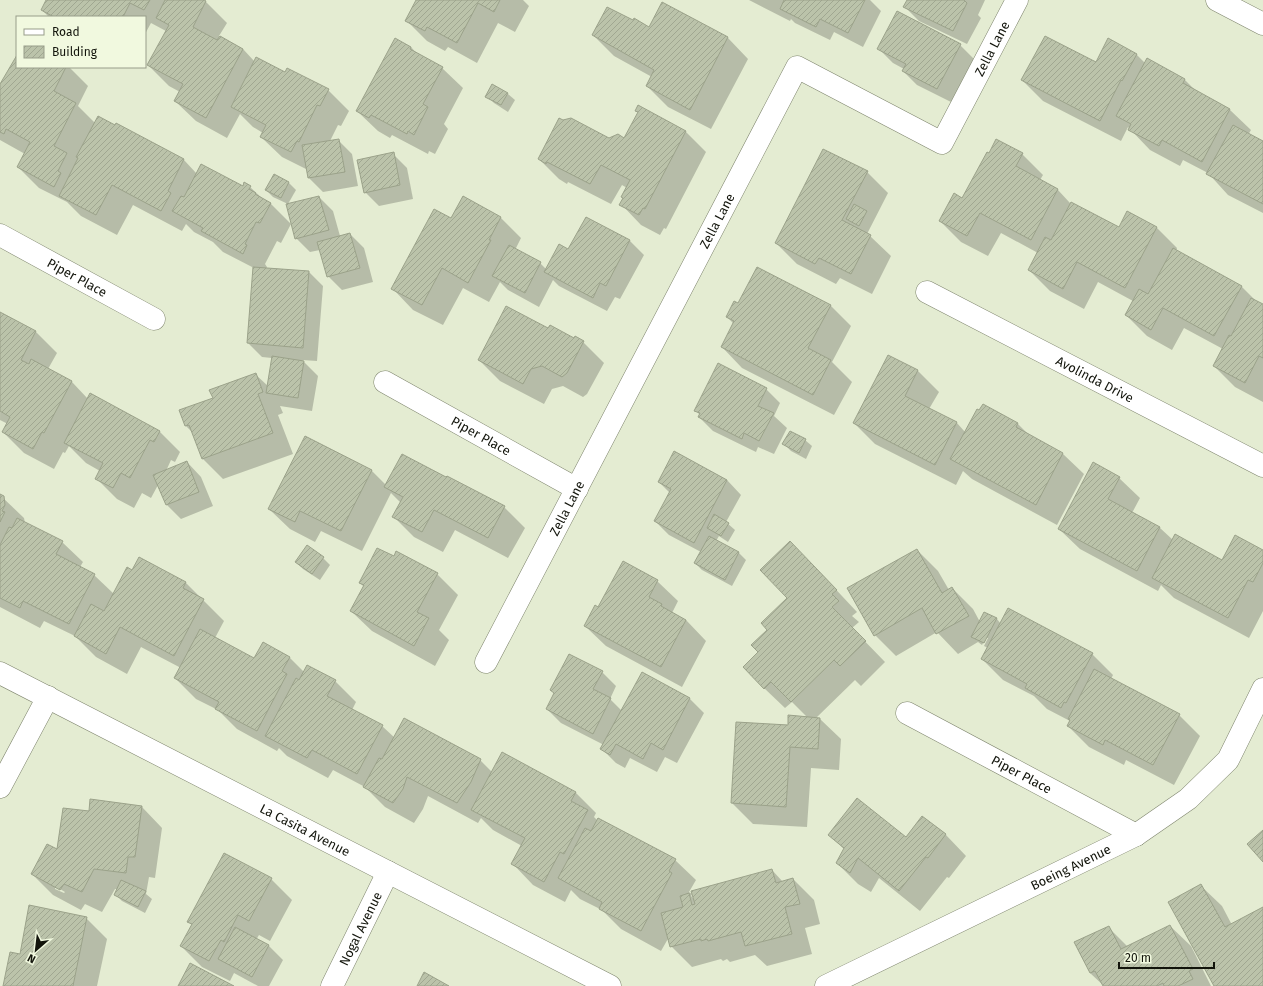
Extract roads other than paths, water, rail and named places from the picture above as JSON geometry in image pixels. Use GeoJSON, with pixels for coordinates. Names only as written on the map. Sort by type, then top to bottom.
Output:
{"type":"FeatureCollection","features":[{"type":"Feature","properties":{"kind":"street","name":"Zella Lane"},"geometry":{"type":"LineString","coordinates":[[486,662],[797,67],[942,143],[1017,0]]}},
{"type":"Feature","properties":{"kind":"street"},"geometry":{"type":"LineString","coordinates":[[1217,0],[1263,24]]}},
{"type":"Feature","properties":{"kind":"street","name":"Piper Place"},"geometry":{"type":"LineString","coordinates":[[0,235],[154,319]]}},
{"type":"Feature","properties":{"kind":"street","name":"Avolinda Drive"},"geometry":{"type":"LineString","coordinates":[[927,292],[1263,466]]}},
{"type":"Feature","properties":{"kind":"street","name":"Piper Place"},"geometry":{"type":"LineString","coordinates":[[385,382],[577,490]]}},
{"type":"Feature","properties":{"kind":"street","name":"La Casita Avenue"},"geometry":{"type":"LineString","coordinates":[[0,673],[610,986]]}},
{"type":"Feature","properties":{"kind":"street","name":"Boeing Avenue"},"geometry":{"type":"LineString","coordinates":[[826,986],[1136,835],[1188,799],[1228,760],[1263,689]]}},
{"type":"Feature","properties":{"kind":"street"},"geometry":{"type":"LineString","coordinates":[[0,787],[48,697]]}},
{"type":"Feature","properties":{"kind":"street","name":"Piper Place"},"geometry":{"type":"LineString","coordinates":[[907,713],[1136,835]]}},
{"type":"Feature","properties":{"kind":"street","name":"Nogal Avenue"},"geometry":{"type":"LineString","coordinates":[[332,986],[388,872]]}}]}
